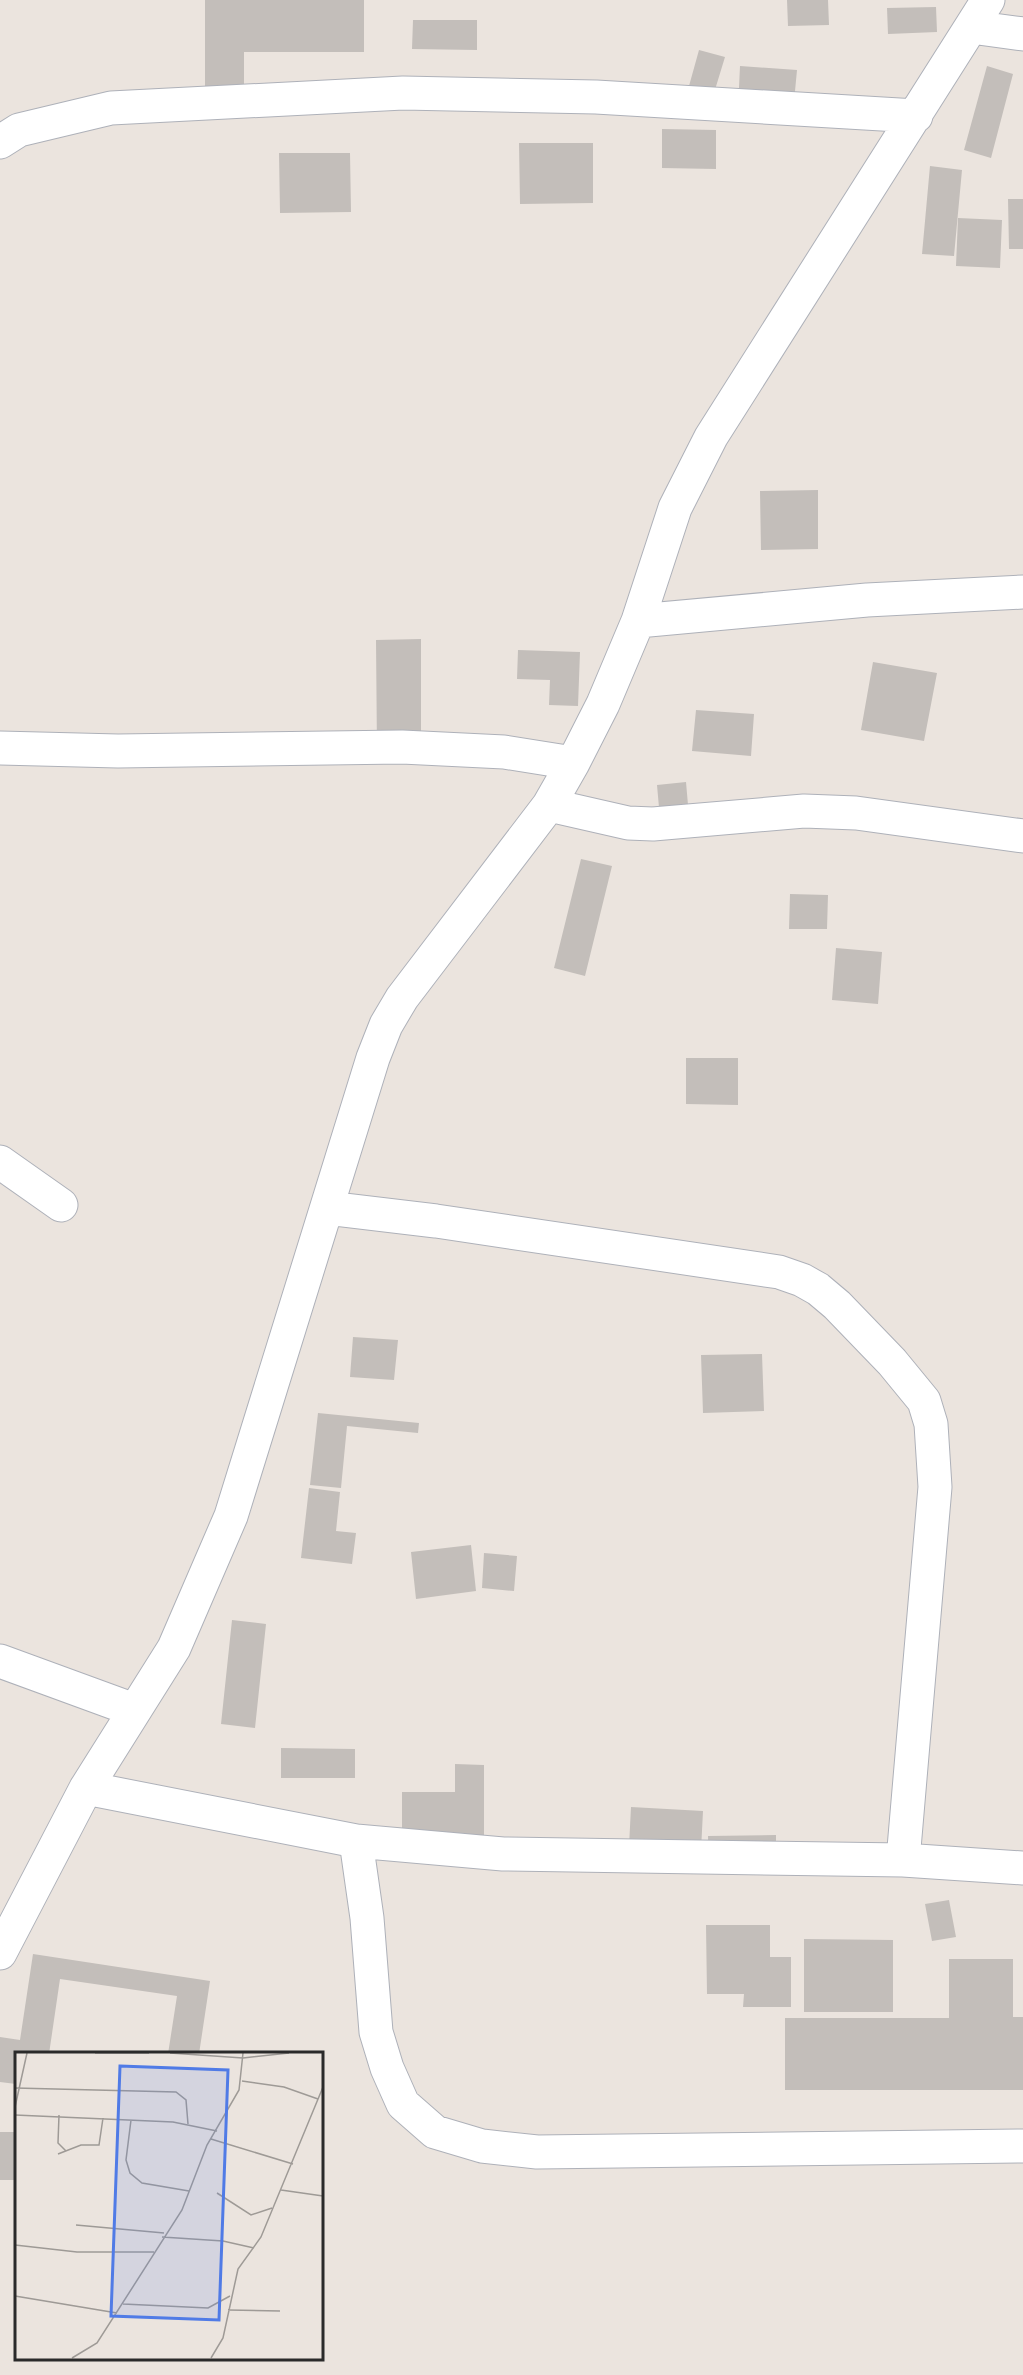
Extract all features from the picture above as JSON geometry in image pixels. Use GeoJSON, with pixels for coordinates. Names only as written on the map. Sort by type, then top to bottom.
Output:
{"type":"FeatureCollection","features":[{"type":"Feature","properties":{"kind":"street"},"geometry":{"type":"LineString","coordinates":[[0,1953],[86,1788],[174,1648],[231,1516],[370,1068],[386,1025],[402,998],[549,805],[603,704],[638,621],[675,508],[711,437],[979,13],[1023,34]]}},
{"type":"Feature","properties":{"kind":"street"},"geometry":{"type":"LineString","coordinates":[[0,142],[19,130],[111,108],[403,93],[596,97],[916,116]]}},
{"type":"Feature","properties":{"kind":"street"},"geometry":{"type":"LineString","coordinates":[[638,621],[867,600],[1023,592]]}},
{"type":"Feature","properties":{"kind":"street"},"geometry":{"type":"LineString","coordinates":[[0,748],[118,751],[402,747],[504,752],[573,763]]}},
{"type":"Feature","properties":{"kind":"street"},"geometry":{"type":"LineString","coordinates":[[549,805],[637,823],[678,824],[804,811],[907,818],[1023,836]]}},
{"type":"Feature","properties":{"kind":"street"},"geometry":{"type":"LineString","coordinates":[[0,1162],[61,1205]]}},
{"type":"Feature","properties":{"kind":"street"},"geometry":{"type":"LineString","coordinates":[[327,1208],[436,1221],[779,1272],[802,1280],[818,1289],[892,1362],[924,1401],[931,1424],[935,1487],[903,1860]]}},
{"type":"Feature","properties":{"kind":"street"},"geometry":{"type":"LineString","coordinates":[[0,1660],[134,1710]]}},
{"type":"Feature","properties":{"kind":"street"},"geometry":{"type":"LineString","coordinates":[[86,1788],[356,1841],[502,1854],[903,1860],[1023,1868]]}},
{"type":"Feature","properties":{"kind":"street"},"geometry":{"type":"LineString","coordinates":[[356,1841],[367,1918],[376,2032],[387,2068],[403,2104],[435,2132],[482,2146],[537,2152],[1023,2146]]}},
{"type":"Feature","properties":{"kind":"building"},"geometry":{"type":"Polygon","coordinates":[[[205,0],[364,0],[364,52],[244,52],[244,93],[205,93],[205,0]]]}},
{"type":"Feature","properties":{"kind":"building"},"geometry":{"type":"Polygon","coordinates":[[[787,0],[828,0],[829,25],[788,26],[787,0]]]}},
{"type":"Feature","properties":{"kind":"building"},"geometry":{"type":"Polygon","coordinates":[[[936,7],[937,32],[888,34],[887,8],[936,7]]]}},
{"type":"Feature","properties":{"kind":"building"},"geometry":{"type":"Polygon","coordinates":[[[413,20],[477,20],[477,50],[412,49],[413,20]]]}},
{"type":"Feature","properties":{"kind":"building"},"geometry":{"type":"Polygon","coordinates":[[[699,50],[725,57],[714,93],[689,86],[699,50]]]}},
{"type":"Feature","properties":{"kind":"building"},"geometry":{"type":"Polygon","coordinates":[[[740,66],[797,70],[793,112],[738,109],[740,66]]]}},
{"type":"Feature","properties":{"kind":"building"},"geometry":{"type":"Polygon","coordinates":[[[987,66],[1013,74],[991,158],[964,150],[987,66]]]}},
{"type":"Feature","properties":{"kind":"building"},"geometry":{"type":"Polygon","coordinates":[[[662,129],[716,130],[716,169],[662,168],[662,129]]]}},
{"type":"Feature","properties":{"kind":"building"},"geometry":{"type":"Polygon","coordinates":[[[519,143],[593,143],[593,203],[520,204],[519,143]]]}},
{"type":"Feature","properties":{"kind":"building"},"geometry":{"type":"Polygon","coordinates":[[[279,153],[350,153],[351,212],[280,213],[279,153]]]}},
{"type":"Feature","properties":{"kind":"building"},"geometry":{"type":"Polygon","coordinates":[[[930,166],[962,170],[954,256],[922,254],[930,166]]]}},
{"type":"Feature","properties":{"kind":"building"},"geometry":{"type":"Polygon","coordinates":[[[1008,199],[1023,199],[1023,249],[1009,249],[1008,199]]]}},
{"type":"Feature","properties":{"kind":"building"},"geometry":{"type":"Polygon","coordinates":[[[958,218],[1002,220],[1000,268],[956,266],[958,218]]]}},
{"type":"Feature","properties":{"kind":"building"},"geometry":{"type":"Polygon","coordinates":[[[818,490],[818,549],[761,550],[760,491],[818,490]]]}},
{"type":"Feature","properties":{"kind":"building"},"geometry":{"type":"Polygon","coordinates":[[[421,639],[421,752],[377,752],[376,640],[421,639]]]}},
{"type":"Feature","properties":{"kind":"building"},"geometry":{"type":"Polygon","coordinates":[[[518,650],[580,652],[578,706],[549,705],[550,680],[517,679],[518,650]]]}},
{"type":"Feature","properties":{"kind":"building"},"geometry":{"type":"Polygon","coordinates":[[[873,662],[937,673],[924,741],[861,730],[873,662]]]}},
{"type":"Feature","properties":{"kind":"building"},"geometry":{"type":"Polygon","coordinates":[[[696,710],[754,714],[751,756],[692,751],[696,710]]]}},
{"type":"Feature","properties":{"kind":"building"},"geometry":{"type":"Polygon","coordinates":[[[686,782],[690,828],[661,830],[657,785],[686,782]]]}},
{"type":"Feature","properties":{"kind":"building"},"geometry":{"type":"Polygon","coordinates":[[[581,859],[612,866],[585,976],[554,968],[581,859]]]}},
{"type":"Feature","properties":{"kind":"building"},"geometry":{"type":"Polygon","coordinates":[[[790,894],[828,895],[827,929],[789,929],[790,894]]]}},
{"type":"Feature","properties":{"kind":"building"},"geometry":{"type":"Polygon","coordinates":[[[836,948],[882,952],[878,1004],[832,1000],[836,948]]]}},
{"type":"Feature","properties":{"kind":"building"},"geometry":{"type":"Polygon","coordinates":[[[686,1058],[738,1058],[738,1105],[686,1104],[686,1058]]]}},
{"type":"Feature","properties":{"kind":"building"},"geometry":{"type":"Polygon","coordinates":[[[353,1337],[398,1340],[394,1380],[350,1377],[353,1337]]]}},
{"type":"Feature","properties":{"kind":"building"},"geometry":{"type":"Polygon","coordinates":[[[762,1354],[764,1411],[703,1413],[701,1355],[762,1354]]]}},
{"type":"Feature","properties":{"kind":"building"},"geometry":{"type":"Polygon","coordinates":[[[318,1413],[419,1423],[418,1433],[347,1426],[341,1488],[310,1485],[318,1413]]]}},
{"type":"Feature","properties":{"kind":"building"},"geometry":{"type":"Polygon","coordinates":[[[309,1488],[340,1492],[336,1531],[356,1533],[352,1564],[301,1558],[309,1488]]]}},
{"type":"Feature","properties":{"kind":"building"},"geometry":{"type":"Polygon","coordinates":[[[471,1545],[476,1591],[416,1599],[411,1552],[471,1545]]]}},
{"type":"Feature","properties":{"kind":"building"},"geometry":{"type":"Polygon","coordinates":[[[484,1553],[517,1556],[514,1591],[482,1588],[484,1553]]]}},
{"type":"Feature","properties":{"kind":"building"},"geometry":{"type":"Polygon","coordinates":[[[232,1620],[266,1624],[255,1728],[221,1724],[232,1620]]]}},
{"type":"Feature","properties":{"kind":"building"},"geometry":{"type":"Polygon","coordinates":[[[281,1748],[355,1749],[355,1778],[281,1778],[281,1748]]]}},
{"type":"Feature","properties":{"kind":"building"},"geometry":{"type":"Polygon","coordinates":[[[455,1764],[484,1765],[484,1849],[402,1850],[402,1792],[455,1792],[455,1764]]]}},
{"type":"Feature","properties":{"kind":"building"},"geometry":{"type":"Polygon","coordinates":[[[631,1807],[703,1811],[700,1870],[628,1866],[631,1807]]]}},
{"type":"Feature","properties":{"kind":"building"},"geometry":{"type":"Polygon","coordinates":[[[776,1835],[776,1866],[709,1867],[708,1836],[776,1835]]]}},
{"type":"Feature","properties":{"kind":"building"},"geometry":{"type":"Polygon","coordinates":[[[949,1900],[956,1937],[932,1941],[925,1904],[949,1900]]]}},
{"type":"Feature","properties":{"kind":"building"},"geometry":{"type":"Polygon","coordinates":[[[706,1925],[770,1925],[770,1957],[791,1957],[791,2007],[743,2007],[744,1994],[707,1994],[706,1925]]]}},
{"type":"Feature","properties":{"kind":"building"},"geometry":{"type":"Polygon","coordinates":[[[804,1939],[893,1940],[893,2012],[804,2012],[804,1939]]]}},
{"type":"Feature","properties":{"kind":"building"},"geometry":{"type":"Polygon","coordinates":[[[33,1954],[210,1981],[199,2052],[168,2052],[177,1996],[60,1979],[49,2052],[15,2052],[15,2084],[0,2082],[0,2037],[20,2040],[33,1954]]]}},
{"type":"Feature","properties":{"kind":"building"},"geometry":{"type":"Polygon","coordinates":[[[949,1959],[1013,1959],[1013,2017],[1023,2017],[1023,2090],[785,2090],[785,2018],[949,2018],[949,1959]]]}},
{"type":"Feature","properties":{"kind":"building"},"geometry":{"type":"Polygon","coordinates":[[[0,2132],[15,2132],[15,2180],[0,2180],[0,2132]]]}}]}
